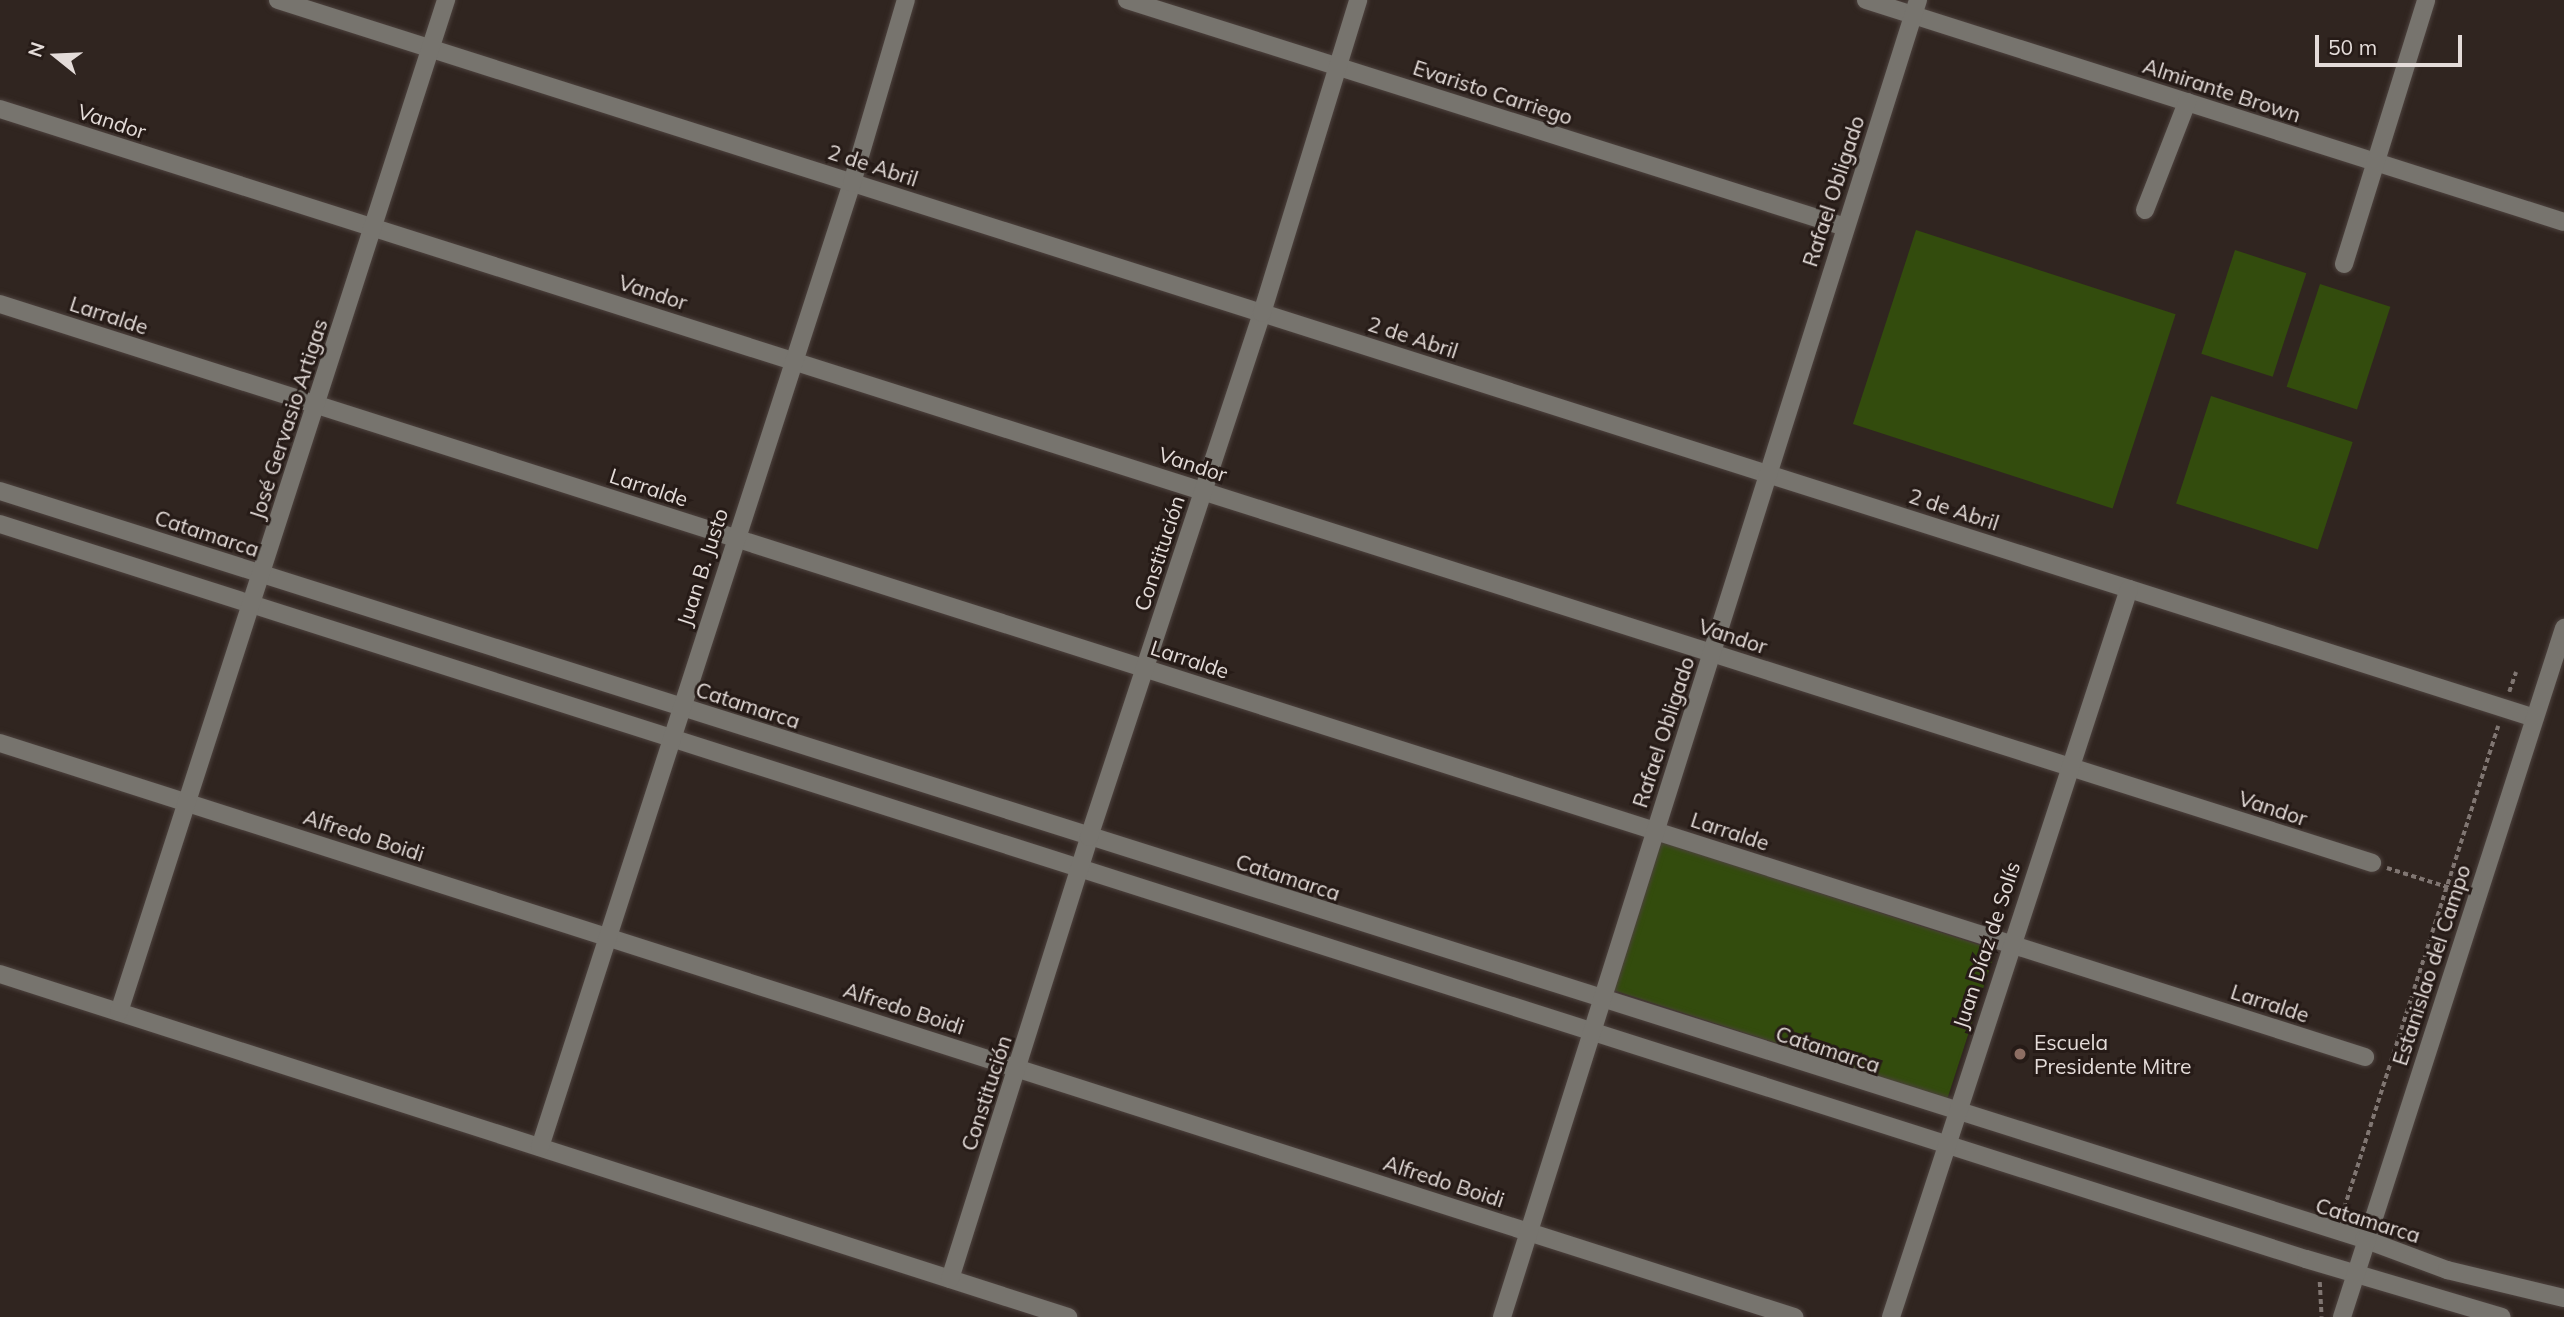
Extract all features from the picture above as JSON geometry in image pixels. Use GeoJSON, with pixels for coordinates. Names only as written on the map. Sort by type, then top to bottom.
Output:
{"type":"FeatureCollection","features":[{"type":"Feature","properties":{"kind":"street","name":"2 de Abril"},"geometry":{"type":"LineString","coordinates":[[278,0],[2535,718]]}},
{"type":"Feature","properties":{"kind":"street","name":"José Gervasio Artigas"},"geometry":{"type":"LineString","coordinates":[[119,1012],[250,603],[375,228],[446,0]]}},
{"type":"Feature","properties":{"kind":"street","name":"Juan B. Justo"},"geometry":{"type":"LineString","coordinates":[[540,1147],[610,938],[792,361],[852,183],[906,0]]}},
{"type":"Feature","properties":{"kind":"street","name":"Evaristo Carriego"},"geometry":{"type":"LineString","coordinates":[[1127,0],[1846,227]]}},
{"type":"Feature","properties":{"kind":"street","name":"Constitución"},"geometry":{"type":"LineString","coordinates":[[950,1279],[1018,1069],[1088,837],[1146,669],[1262,313],[1358,0]]}},
{"type":"Feature","properties":{"kind":"street","name":"Almirante Brown"},"geometry":{"type":"LineString","coordinates":[[1866,0],[1916,8],[2187,102],[2564,222]]}},
{"type":"Feature","properties":{"kind":"street"},"geometry":{"type":"LineString","coordinates":[[2344,264],[2426,0]]}},
{"type":"Feature","properties":{"kind":"street","name":"Rafael Obligado"},"geometry":{"type":"LineString","coordinates":[[1502,1317],[1916,8]]}},
{"type":"Feature","properties":{"kind":"street"},"geometry":{"type":"LineString","coordinates":[[2145,209],[2187,102]]}},
{"type":"Feature","properties":{"kind":"street","name":"Vandor"},"geometry":{"type":"LineString","coordinates":[[0,109],[2372,863]]}},
{"type":"Feature","properties":{"kind":"street","name":"Larralde"},"geometry":{"type":"LineString","coordinates":[[0,304],[2365,1057]]}},
{"type":"Feature","properties":{"kind":"street","name":"Catamarca"},"geometry":{"type":"LineString","coordinates":[[0,491],[2317,1228],[2364,1239],[2447,1270],[2564,1298]]}},
{"type":"Feature","properties":{"kind":"street"},"geometry":{"type":"LineString","coordinates":[[0,524],[2306,1259],[2358,1272],[2502,1317]]}},
{"type":"Feature","properties":{"kind":"street","name":"Juan Díaz de Solís"},"geometry":{"type":"LineString","coordinates":[[1891,1317],[2068,767],[2129,589]]}},
{"type":"Feature","properties":{"kind":"street","name":"Estanislao del Campo"},"geometry":{"type":"LineString","coordinates":[[2343,1317],[2358,1272],[2364,1239],[2564,628]]}},
{"type":"Feature","properties":{"kind":"street","name":"Alfredo Boidi"},"geometry":{"type":"LineString","coordinates":[[0,743],[1794,1317]]}},
{"type":"Feature","properties":{"kind":"street"},"geometry":{"type":"LineString","coordinates":[[0,974],[1068,1317]]}},
{"type":"Feature","properties":{"kind":"path"},"geometry":{"type":"LineString","coordinates":[[2317,1228],[2321,1214],[2335,1215],[2344,1208],[2516,672]]}},
{"type":"Feature","properties":{"kind":"path"},"geometry":{"type":"LineString","coordinates":[[2372,863],[2477,895]]}},
{"type":"Feature","properties":{"kind":"path"},"geometry":{"type":"LineString","coordinates":[[2306,1259],[2302,1271],[2320,1282],[2322,1317]]}},
{"type":"Feature","properties":{"kind":"green space"},"geometry":{"type":"Polygon","coordinates":[[[1916,230],[2176,314],[2113,508],[1853,424],[1916,230]]]}},
{"type":"Feature","properties":{"kind":"green space"},"geometry":{"type":"Polygon","coordinates":[[[2235,250],[2306,273],[2273,377],[2201,354],[2235,250]]]}},
{"type":"Feature","properties":{"kind":"green space"},"geometry":{"type":"Polygon","coordinates":[[[2320,284],[2390,307],[2357,410],[2287,387],[2320,284]]]}},
{"type":"Feature","properties":{"kind":"green space"},"geometry":{"type":"Polygon","coordinates":[[[2211,396],[2353,442],[2318,550],[2176,503],[2211,396]]]}},
{"type":"Feature","properties":{"kind":"green space"},"geometry":{"type":"Polygon","coordinates":[[[1656,840],[1996,950],[1947,1099],[1608,988],[1656,840]]]}},
{"type":"Feature","properties":{"kind":"place","name":"Escuela Presidente Mitre"},"geometry":{"type":"Point","coordinates":[2020,1054]}}]}
